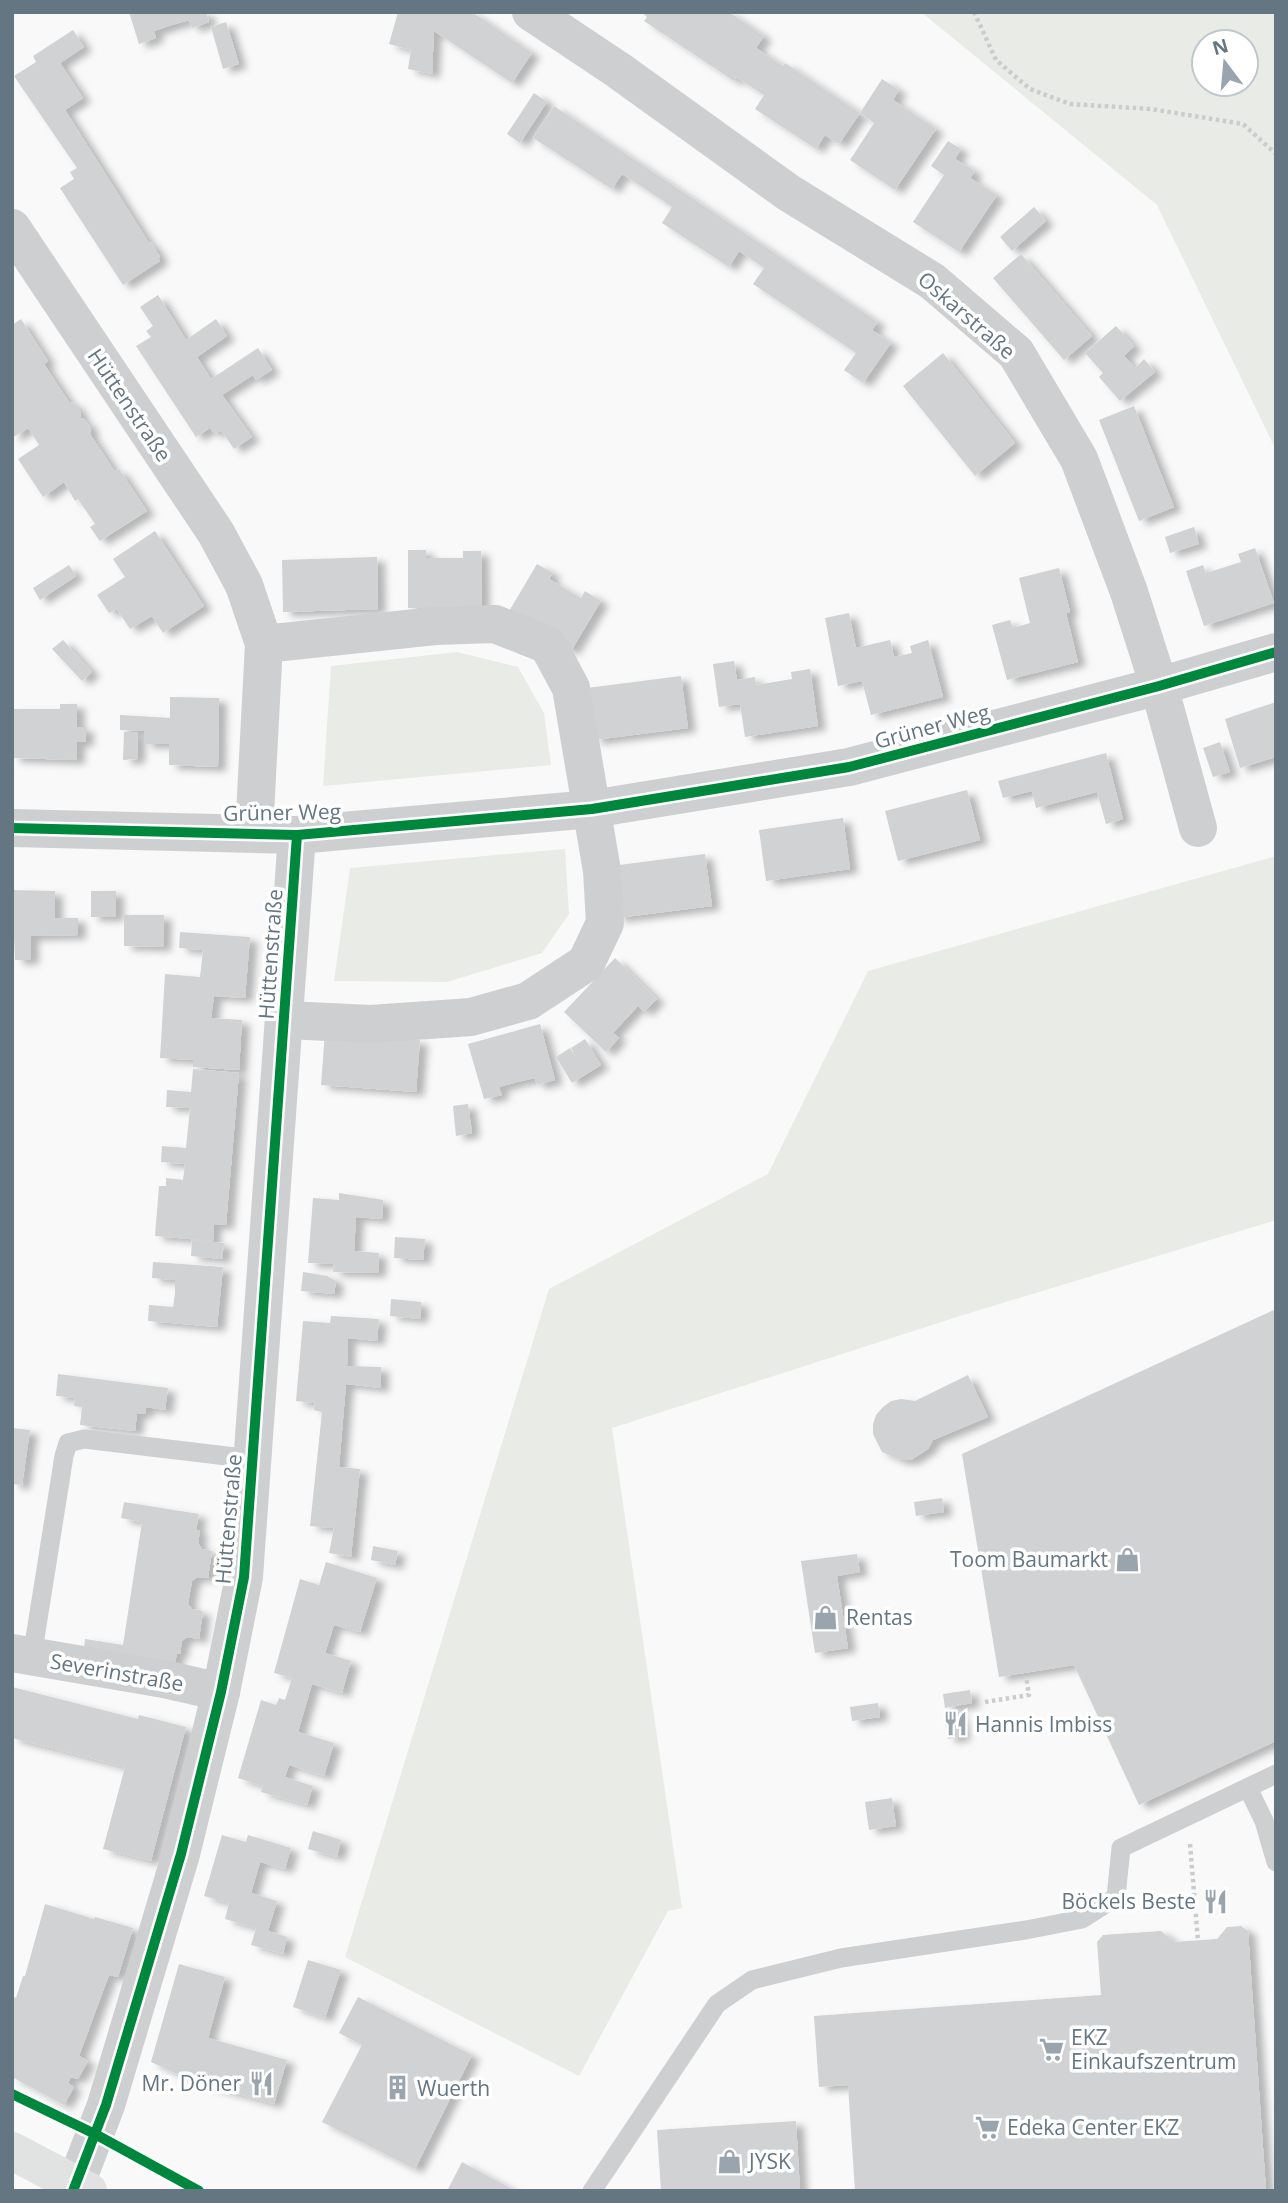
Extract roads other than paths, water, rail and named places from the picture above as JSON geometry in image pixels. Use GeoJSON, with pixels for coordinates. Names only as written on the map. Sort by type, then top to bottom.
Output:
{"type":"FeatureCollection","features":[{"type":"Feature","properties":{"kind":"main road"},"geometry":{"type":"LineString","coordinates":[[12,2151],[79,2189]]}},
{"type":"Feature","properties":{"kind":"street","name":"Oskarstraße"},"geometry":{"type":"LineString","coordinates":[[531,12],[618,70],[789,193],[932,281],[1016,353],[1079,459],[1129,592],[1159,686],[1198,828]]}},
{"type":"Feature","properties":{"kind":"street","name":"Hüttenstraße"},"geometry":{"type":"LineString","coordinates":[[12,228],[216,533],[244,585],[264,644],[254,833]]}},
{"type":"Feature","properties":{"kind":"street"},"geometry":{"type":"LineString","coordinates":[[264,644],[435,626],[495,624],[548,645],[571,688],[602,871],[605,923],[586,963],[528,1001],[471,1017],[371,1024],[286,1020]]}},
{"type":"Feature","properties":{"kind":"street","name":"Grüner Weg"},"geometry":{"type":"LineString","coordinates":[[12,828],[297,835],[593,809],[849,767],[1159,686],[1276,652]]}},
{"type":"Feature","properties":{"kind":"street","name":"Hüttenstraße"},"geometry":{"type":"LineString","coordinates":[[79,2189],[177,1867],[221,1692],[244,1577],[286,1020],[297,835]]}},
{"type":"Feature","properties":{"kind":"street","name":"Severinstraße"},"geometry":{"type":"LineString","coordinates":[[22,1655],[164,1679],[221,1692]]}},
{"type":"Feature","properties":{"kind":"lane","name":"Hüttenstraße"},"geometry":{"type":"LineString","coordinates":[[22,1655],[68,1443],[84,1439],[253,1459]]}},
{"type":"Feature","properties":{"kind":"lane"},"geometry":{"type":"LineString","coordinates":[[592,2191],[718,2004],[752,1980],[841,1958],[1082,1919],[1116,1897],[1121,1848],[1276,1774]]}},
{"type":"Feature","properties":{"kind":"lane"},"geometry":{"type":"LineString","coordinates":[[1248,1788],[1264,1821],[1276,1862]]}},
{"type":"Feature","properties":{"kind":"lane"},"geometry":{"type":"LineString","coordinates":[[603,2191],[606,2168]]}},
{"type":"Feature","properties":{"kind":"place","name":"Toom Baumarkt"},"geometry":{"type":"Point","coordinates":[1128,1559]}},
{"type":"Feature","properties":{"kind":"place","name":"Rentas"},"geometry":{"type":"Point","coordinates":[826,1617]}},
{"type":"Feature","properties":{"kind":"place","name":"Hannis Imbiss"},"geometry":{"type":"Point","coordinates":[955,1724]}},
{"type":"Feature","properties":{"kind":"place","name":"Böckels Beste"},"geometry":{"type":"Point","coordinates":[1216,1901]}},
{"type":"Feature","properties":{"kind":"place","name":"EKZ Einkaufszentrum"},"geometry":{"type":"Point","coordinates":[1051,2049]}},
{"type":"Feature","properties":{"kind":"place","name":"Mr. Döner"},"geometry":{"type":"Point","coordinates":[261,2083]}},
{"type":"Feature","properties":{"kind":"place","name":"Wuerth"},"geometry":{"type":"Point","coordinates":[397,2088]}},
{"type":"Feature","properties":{"kind":"place","name":"Edeka Center EKZ"},"geometry":{"type":"Point","coordinates":[987,2127]}},
{"type":"Feature","properties":{"kind":"place","name":"JYSK"},"geometry":{"type":"Point","coordinates":[729,2161]}}]}
